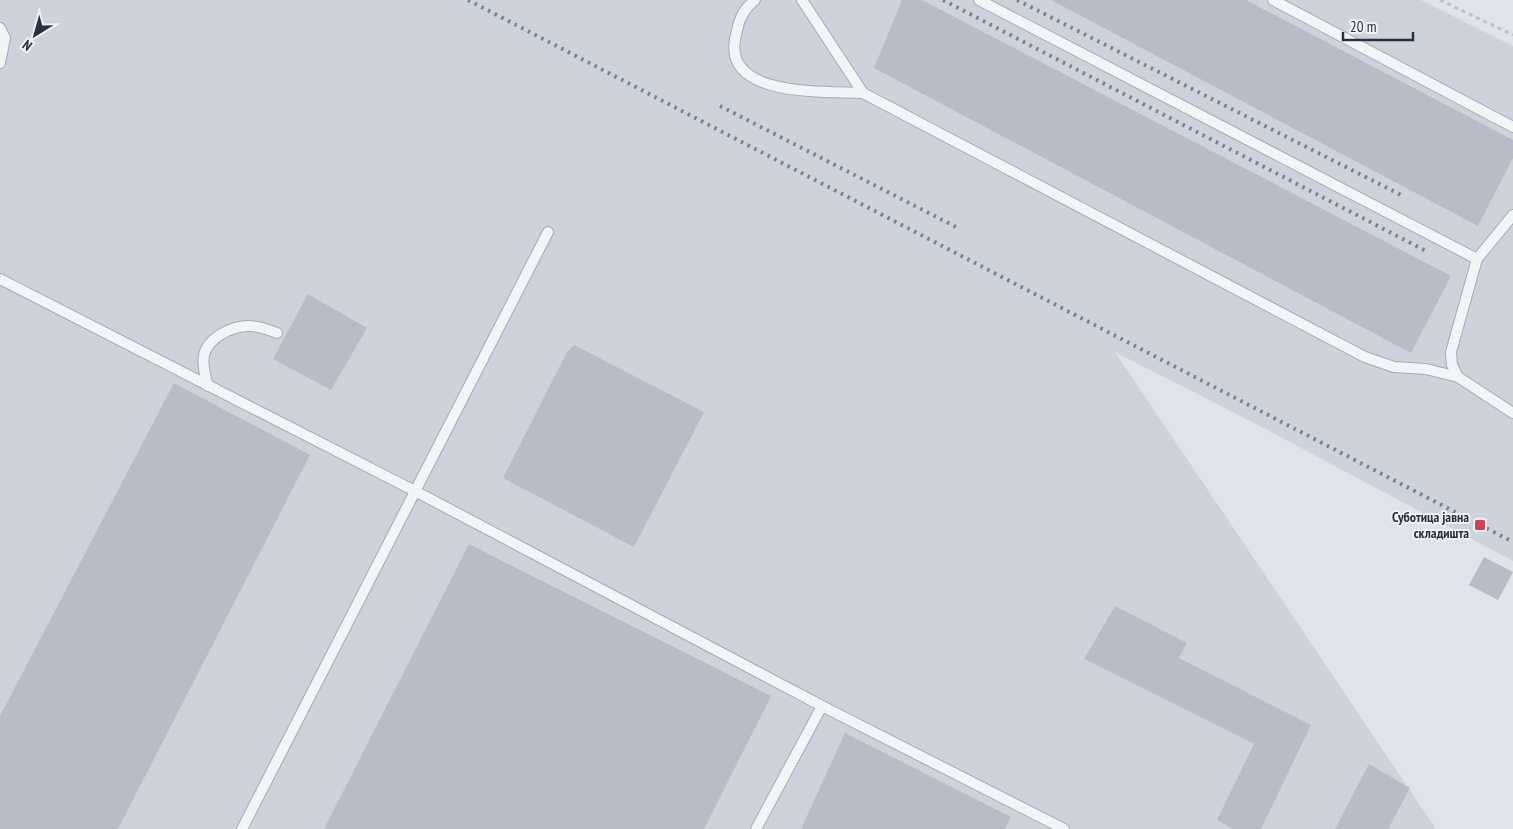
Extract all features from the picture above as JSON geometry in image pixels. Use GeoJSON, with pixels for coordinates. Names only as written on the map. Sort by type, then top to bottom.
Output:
{"type":"FeatureCollection","features":[{"type":"Feature","properties":{"kind":"lane"},"geometry":{"type":"LineString","coordinates":[[755,0],[746,7],[739,18],[734,44],[736,58],[743,71],[768,85],[794,90],[863,93],[1365,357],[1394,367],[1426,369],[1458,377],[1513,413]]}},
{"type":"Feature","properties":{"kind":"lane"},"geometry":{"type":"LineString","coordinates":[[802,0],[863,93]]}},
{"type":"Feature","properties":{"kind":"lane"},"geometry":{"type":"LineString","coordinates":[[979,0],[1477,260]]}},
{"type":"Feature","properties":{"kind":"lane"},"geometry":{"type":"LineString","coordinates":[[1273,0],[1513,127]]}},
{"type":"Feature","properties":{"kind":"lane"},"geometry":{"type":"LineString","coordinates":[[0,28],[5,38],[0,63]]}},
{"type":"Feature","properties":{"kind":"lane"},"geometry":{"type":"LineString","coordinates":[[1458,377],[1452,365],[1451,352],[1477,260],[1513,215]]}},
{"type":"Feature","properties":{"kind":"lane"},"geometry":{"type":"LineString","coordinates":[[242,829],[548,232]]}},
{"type":"Feature","properties":{"kind":"lane"},"geometry":{"type":"LineString","coordinates":[[0,279],[415,491],[1049,826],[1064,829]]}},
{"type":"Feature","properties":{"kind":"lane"},"geometry":{"type":"LineString","coordinates":[[208,386],[204,354],[217,337],[237,327],[251,326],[277,333]]}},
{"type":"Feature","properties":{"kind":"lane"},"geometry":{"type":"LineString","coordinates":[[756,829],[822,706]]}},
{"type":"Feature","properties":{"kind":"path"},"geometry":{"type":"LineString","coordinates":[[1440,0],[1513,35]]}},
{"type":"Feature","properties":{"kind":"shaded area"},"geometry":{"type":"Polygon","coordinates":[[[0,0],[1421,0],[1513,46],[1513,561],[1258,425],[1115,352],[1436,829],[0,829],[0,0]]]}},
{"type":"Feature","properties":{"kind":"building"},"geometry":{"type":"Polygon","coordinates":[[[902,0],[922,0],[1451,276],[1411,353],[874,68],[902,0]]]}},
{"type":"Feature","properties":{"kind":"building"},"geometry":{"type":"Polygon","coordinates":[[[1051,0],[1246,0],[1513,140],[1513,158],[1478,226],[1051,0]]]}},
{"type":"Feature","properties":{"kind":"building"},"geometry":{"type":"Polygon","coordinates":[[[308,294],[367,328],[331,390],[273,359],[308,294]]]}},
{"type":"Feature","properties":{"kind":"building"},"geometry":{"type":"Polygon","coordinates":[[[574,345],[704,412],[634,547],[503,478],[567,352],[574,345]]]}},
{"type":"Feature","properties":{"kind":"building"},"geometry":{"type":"Polygon","coordinates":[[[174,383],[310,455],[118,829],[0,829],[0,716],[174,383]]]}},
{"type":"Feature","properties":{"kind":"building"},"geometry":{"type":"Polygon","coordinates":[[[469,544],[771,696],[704,829],[324,829],[469,544]]]}},
{"type":"Feature","properties":{"kind":"building"},"geometry":{"type":"Polygon","coordinates":[[[1484,557],[1513,572],[1498,600],[1469,585],[1484,557]]]}},
{"type":"Feature","properties":{"kind":"building"},"geometry":{"type":"Polygon","coordinates":[[[1115,606],[1187,643],[1179,658],[1311,725],[1261,829],[1233,829],[1217,820],[1254,744],[1084,659],[1115,606]]]}},
{"type":"Feature","properties":{"kind":"building"},"geometry":{"type":"Polygon","coordinates":[[[845,733],[1011,817],[1005,829],[801,829],[845,733]]]}},
{"type":"Feature","properties":{"kind":"building"},"geometry":{"type":"Polygon","coordinates":[[[1369,764],[1410,788],[1388,829],[1335,829],[1369,764]]]}},
{"type":"Feature","properties":{"kind":"railway"},"geometry":{"type":"LineString","coordinates":[[468,0],[1513,542]]}},
{"type":"Feature","properties":{"kind":"railway"},"geometry":{"type":"LineString","coordinates":[[943,0],[1426,251]]}},
{"type":"Feature","properties":{"kind":"railway"},"geometry":{"type":"LineString","coordinates":[[1017,0],[1403,196]]}},
{"type":"Feature","properties":{"kind":"railway"},"geometry":{"type":"LineString","coordinates":[[720,106],[960,229]]}},
{"type":"Feature","properties":{"kind":"place","name":"Суботица јавна складишта"},"geometry":{"type":"Point","coordinates":[1480,525]}}]}
